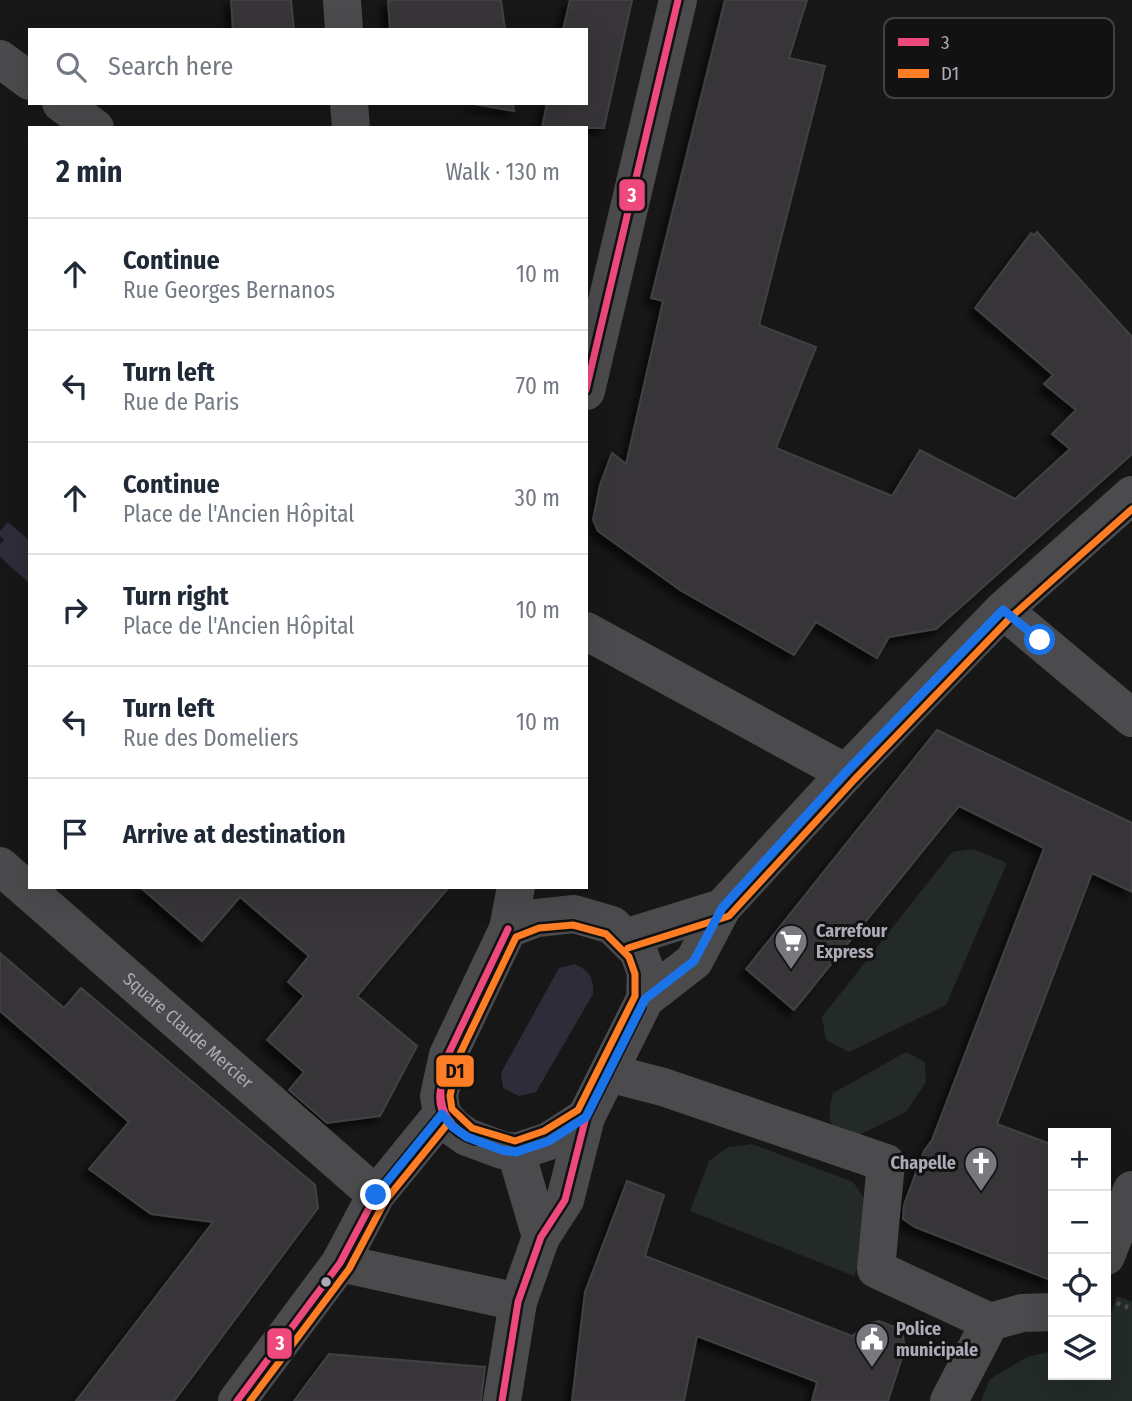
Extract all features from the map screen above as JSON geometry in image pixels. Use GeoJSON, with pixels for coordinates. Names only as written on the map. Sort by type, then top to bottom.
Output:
{"type":"FeatureCollection","features":[{"type":"Feature","properties":{"kind":"street"},"geometry":{"type":"LineString","coordinates":[[342,0],[344,28]]}},
{"type":"Feature","properties":{"kind":"street"},"geometry":{"type":"LineString","coordinates":[[588,382],[678,0]]}},
{"type":"Feature","properties":{"kind":"street"},"geometry":{"type":"LineString","coordinates":[[0,60],[28,80]]}},
{"type":"Feature","properties":{"kind":"street"},"geometry":{"type":"LineString","coordinates":[[64,105],[91,126]]}},
{"type":"Feature","properties":{"kind":"street"},"geometry":{"type":"LineString","coordinates":[[349,105],[351,126]]}},
{"type":"Feature","properties":{"kind":"street"},"geometry":{"type":"LineString","coordinates":[[645,999],[694,961],[722,908],[845,773],[1003,610],[1132,495]]}},
{"type":"Feature","properties":{"kind":"street"},"geometry":{"type":"LineString","coordinates":[[1003,610],[1132,718]]}},
{"type":"Feature","properties":{"kind":"street"},"geometry":{"type":"LineString","coordinates":[[588,632],[845,773]]}},
{"type":"Feature","properties":{"kind":"street","name":"Square Claude Mercier"},"geometry":{"type":"LineString","coordinates":[[0,866],[376,1195]]}},
{"type":"Feature","properties":{"kind":"street"},"geometry":{"type":"LineString","coordinates":[[516,889],[508,929],[448,1055],[439,1096],[442,1114],[453,1127],[467,1137],[502,1150],[516,1152],[549,1141],[586,1117]]}},
{"type":"Feature","properties":{"kind":"street"},"geometry":{"type":"LineString","coordinates":[[502,1401],[518,1302],[541,1237],[565,1200],[586,1117],[645,999],[646,972],[638,951],[612,925],[569,901],[537,918],[508,929]]}},
{"type":"Feature","properties":{"kind":"street"},"geometry":{"type":"LineString","coordinates":[[625,939],[722,908]]}},
{"type":"Feature","properties":{"kind":"street"},"geometry":{"type":"LineString","coordinates":[[609,1073],[663,1087],[886,1163],[876,1269],[990,1322],[1022,1313],[1048,1311]]}},
{"type":"Feature","properties":{"kind":"street"},"geometry":{"type":"LineString","coordinates":[[237,1401],[340,1263],[376,1195],[442,1114]]}},
{"type":"Feature","properties":{"kind":"street"},"geometry":{"type":"LineString","coordinates":[[516,1152],[541,1237]]}},
{"type":"Feature","properties":{"kind":"street"},"geometry":{"type":"LineString","coordinates":[[1107,1254],[1132,1191]]}},
{"type":"Feature","properties":{"kind":"street"},"geometry":{"type":"LineString","coordinates":[[340,1263],[518,1302]]}},
{"type":"Feature","properties":{"kind":"street"},"geometry":{"type":"LineString","coordinates":[[949,1401],[990,1322]]}},
{"type":"Feature","properties":{"kind":"shaded area"},"geometry":{"type":"Polygon","coordinates":[[[8,522],[28,539],[28,582],[0,557],[0,544],[4,540],[0,531],[8,522]]]}},
{"type":"Feature","properties":{"kind":"shaded area"},"geometry":{"type":"Polygon","coordinates":[[[973,849],[1007,863],[946,1005],[849,1052],[826,1040],[822,1017],[952,852],[973,849]]]}},
{"type":"Feature","properties":{"kind":"shaded area"},"geometry":{"type":"Polygon","coordinates":[[[575,964],[590,975],[593,994],[536,1092],[519,1096],[503,1088],[501,1073],[559,968],[575,964]]]}},
{"type":"Feature","properties":{"kind":"shaded area"},"geometry":{"type":"Polygon","coordinates":[[[906,1052],[925,1062],[926,1082],[906,1112],[853,1138],[833,1126],[830,1110],[833,1093],[906,1052]]]}},
{"type":"Feature","properties":{"kind":"shaded area"},"geometry":{"type":"Polygon","coordinates":[[[752,1144],[853,1182],[869,1205],[871,1232],[854,1276],[690,1211],[709,1161],[728,1147],[752,1144]]]}},
{"type":"Feature","properties":{"kind":"shaded area"},"geometry":{"type":"Polygon","coordinates":[[[1117,1296],[1132,1302],[1132,1401],[981,1401],[990,1379],[1027,1357],[1048,1352],[1048,1380],[1111,1380],[1111,1313],[1117,1296]]]}},
{"type":"Feature","properties":{"kind":"building"},"geometry":{"type":"Polygon","coordinates":[[[231,0],[291,0],[294,28],[233,28],[231,0]]]}},
{"type":"Feature","properties":{"kind":"building"},"geometry":{"type":"Polygon","coordinates":[[[388,0],[501,0],[505,28],[390,28],[388,0]]]}},
{"type":"Feature","properties":{"kind":"building"},"geometry":{"type":"Polygon","coordinates":[[[570,0],[632,0],[604,128],[542,126],[547,105],[588,105],[588,28],[563,28],[570,0]]]}},
{"type":"Feature","properties":{"kind":"building"},"geometry":{"type":"Polygon","coordinates":[[[725,0],[807,0],[789,58],[825,66],[759,325],[816,347],[776,448],[892,496],[920,450],[1015,499],[1070,449],[1052,434],[1076,410],[1044,384],[1053,375],[975,308],[1031,233],[1034,235],[1037,232],[1132,337],[1132,454],[936,629],[889,637],[877,658],[816,622],[794,655],[680,590],[598,531],[593,520],[600,485],[612,453],[626,464],[663,301],[651,298],[725,0]]]}},
{"type":"Feature","properties":{"kind":"building"},"geometry":{"type":"Polygon","coordinates":[[[480,105],[513,105],[514,111],[480,105]]]}},
{"type":"Feature","properties":{"kind":"building"},"geometry":{"type":"Polygon","coordinates":[[[937,730],[1132,823],[1132,892],[1092,873],[997,1124],[1048,1143],[1048,1279],[915,1227],[903,1219],[904,1205],[924,1151],[932,1140],[1044,848],[959,806],[794,1010],[746,969],[937,730]]]}},
{"type":"Feature","properties":{"kind":"building"},"geometry":{"type":"Polygon","coordinates":[[[142,889],[447,889],[357,996],[417,1046],[380,1116],[327,1123],[289,1090],[304,1072],[267,1040],[304,996],[288,982],[309,956],[240,897],[202,941],[142,889]]]}},
{"type":"Feature","properties":{"kind":"building"},"geometry":{"type":"Polygon","coordinates":[[[0,953],[64,1008],[81,988],[315,1185],[318,1208],[174,1401],[76,1401],[213,1222],[151,1214],[89,1169],[129,1122],[0,1011],[0,953]]]}},
{"type":"Feature","properties":{"kind":"building"},"geometry":{"type":"Polygon","coordinates":[[[627,1181],[664,1195],[645,1256],[852,1336],[871,1323],[879,1321],[897,1328],[903,1336],[905,1348],[888,1401],[812,1401],[817,1382],[697,1336],[684,1401],[572,1401],[585,1292],[627,1181]]]}},
{"type":"Feature","properties":{"kind":"building"},"geometry":{"type":"Polygon","coordinates":[[[329,1354],[485,1367],[481,1401],[294,1401],[329,1354]]]}},
{"type":"Feature","properties":{"kind":"transit line","name":"3"},"geometry":{"type":"LineString","coordinates":[[588,382],[678,0]]}},
{"type":"Feature","properties":{"kind":"transit line","name":"D1"},"geometry":{"type":"LineString","coordinates":[[628,948],[729,916],[854,780],[1010,618],[1132,509]]}},
{"type":"Feature","properties":{"kind":"transit line","name":"D1"},"geometry":{"type":"LineString","coordinates":[[573,925],[606,934],[629,957],[635,974],[635,996],[578,1110],[544,1131],[515,1141],[472,1128],[452,1109],[450,1096],[458,1058],[516,937],[539,928],[573,925]]}},
{"type":"Feature","properties":{"kind":"transit line","name":"3"},"geometry":{"type":"LineString","coordinates":[[448,1055],[508,929]]}},
{"type":"Feature","properties":{"kind":"transit line","name":"3"},"geometry":{"type":"LineString","coordinates":[[586,1117],[641,1007]]}},
{"type":"Feature","properties":{"kind":"transit line","name":"3"},"geometry":{"type":"LineString","coordinates":[[586,1117],[641,1007]]}},
{"type":"Feature","properties":{"kind":"transit line","name":"3"},"geometry":{"type":"LineString","coordinates":[[441,1087],[442,1105],[449,1120],[475,1140]]}},
{"type":"Feature","properties":{"kind":"transit line","name":"3"},"geometry":{"type":"LineString","coordinates":[[441,1087],[441,1105],[447,1120],[459,1132],[475,1140]]}},
{"type":"Feature","properties":{"kind":"transit line","name":"3"},"geometry":{"type":"LineString","coordinates":[[237,1401],[340,1263],[376,1195],[442,1114]]}},
{"type":"Feature","properties":{"kind":"transit line","name":"3"},"geometry":{"type":"LineString","coordinates":[[502,1401],[518,1302],[541,1237],[565,1200],[586,1117]]}},
{"type":"Feature","properties":{"kind":"transit line","name":"D1"},"geometry":{"type":"LineString","coordinates":[[250,1401],[349,1269],[385,1201],[450,1121]]}},
{"type":"Feature","properties":{"kind":"place","name":"Carrefour Express"},"geometry":{"type":"Point","coordinates":[791,971]}},
{"type":"Feature","properties":{"kind":"place","name":"Chapelle"},"geometry":{"type":"Point","coordinates":[981,1193]}},
{"type":"Feature","properties":{"kind":"place","name":"Police municipale"},"geometry":{"type":"Point","coordinates":[872,1369]}},
{"type":"Feature","properties":{"kind":"route"},"geometry":{"type":"LineString","coordinates":[[376,1195],[442,1114],[453,1127],[467,1137],[502,1150],[516,1152],[549,1141],[586,1117],[645,999],[694,961],[722,908],[845,773],[1003,610],[1040,640]]}}]}
